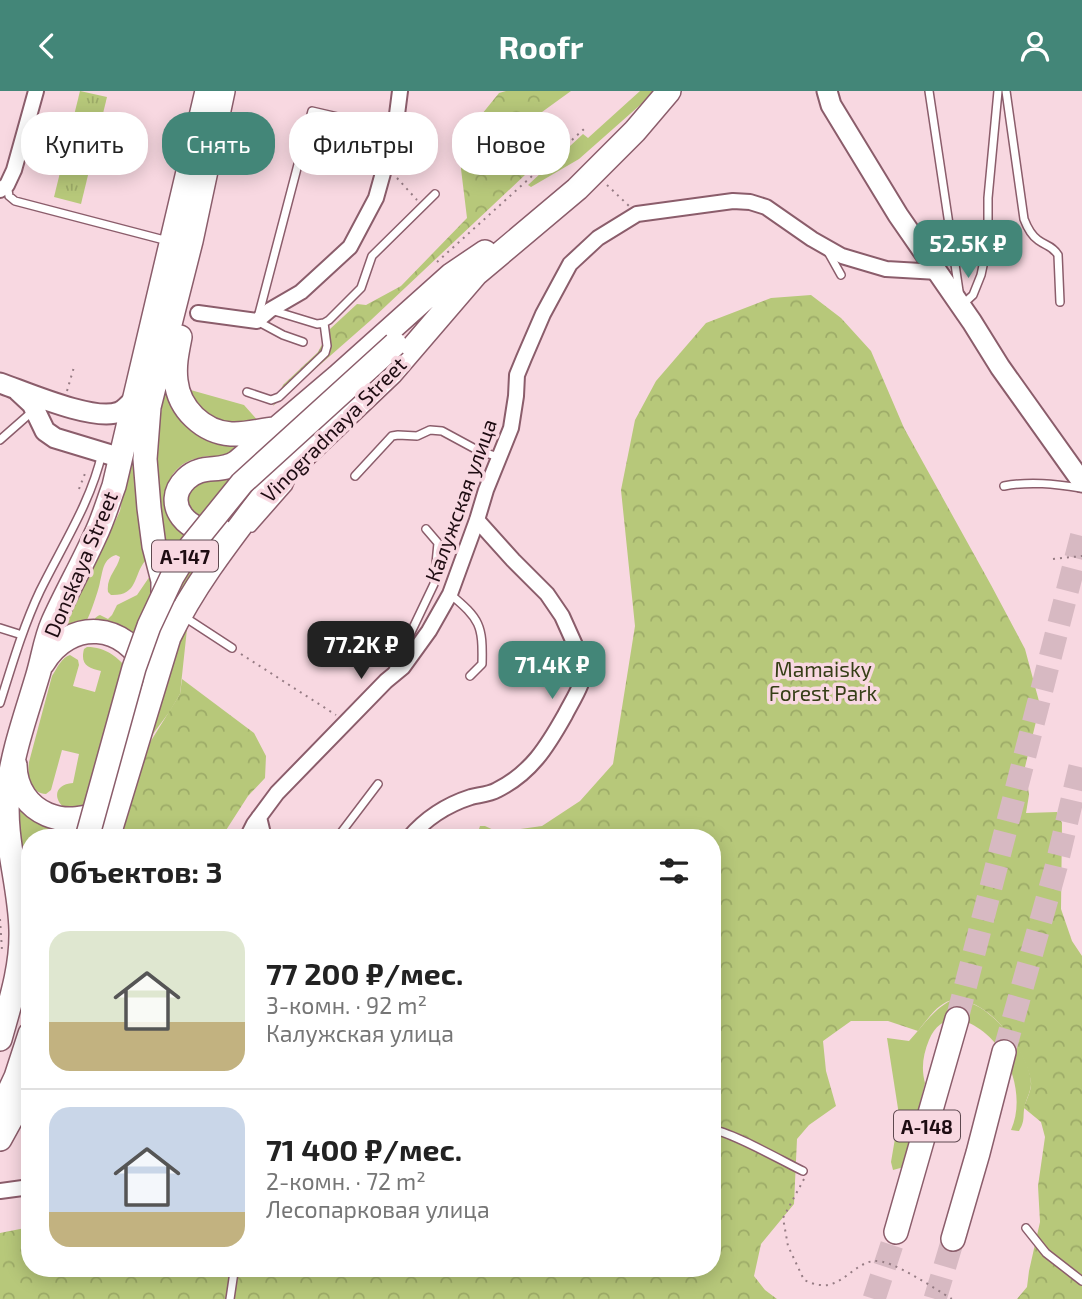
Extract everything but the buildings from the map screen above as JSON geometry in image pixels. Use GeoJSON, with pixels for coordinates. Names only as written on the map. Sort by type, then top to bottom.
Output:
{"type":"FeatureCollection","features":[{"type":"Feature","properties":{"kind":"main road","name":"Donskaya Street"},"geometry":{"type":"LineString","coordinates":[[148,704],[164,597],[154,546],[145,459],[149,407],[207,91]]}},
{"type":"Feature","properties":{"kind":"main road","name":"Donskaya Street"},"geometry":{"type":"LineString","coordinates":[[0,1039],[12,1000],[20,959],[19,905],[7,821],[7,795],[16,749],[49,633],[96,534],[114,486],[111,455],[136,397],[223,91]]}},
{"type":"Feature","properties":{"kind":"main road","name":"Vinogradnaya Street"},"geometry":{"type":"LineString","coordinates":[[111,829],[169,637],[180,614],[249,514],[266,492],[391,373],[477,274],[577,189],[635,131],[668,91]]}},
{"type":"Feature","properties":{"kind":"main road","name":"А-147"},"geometry":{"type":"LineString","coordinates":[[249,514],[237,524],[225,529],[206,531],[194,527],[184,519],[177,509],[176,496],[182,483],[192,474],[206,469],[230,468],[451,275],[577,189]]}},
{"type":"Feature","properties":{"kind":"main road","name":"А-147"},"geometry":{"type":"LineString","coordinates":[[181,241],[187,301],[176,357],[176,381],[183,403],[198,421],[218,432],[242,434],[275,429]]}},
{"type":"Feature","properties":{"kind":"main road","name":"А-147"},"geometry":{"type":"LineString","coordinates":[[89,829],[134,668],[149,626],[172,577],[191,547],[242,483],[477,274]]}},
{"type":"Feature","properties":{"kind":"main road","name":"А-147"},"geometry":{"type":"LineString","coordinates":[[39,673],[48,654],[65,639],[86,632],[108,633],[128,643],[143,660],[150,681],[148,704]]}},
{"type":"Feature","properties":{"kind":"main road","name":"А-147"},"geometry":{"type":"LineString","coordinates":[[16,749],[15,771],[22,792],[37,809],[57,818],[79,820],[100,813],[116,798],[126,779]]}},
{"type":"Feature","properties":{"kind":"main road","name":"А-148"},"geometry":{"type":"LineString","coordinates":[[896,1232],[957,1019]]}},
{"type":"Feature","properties":{"kind":"main road","name":"А-148"},"geometry":{"type":"LineString","coordinates":[[953,1239],[1004,1052]]}},
{"type":"Feature","properties":{"kind":"main road"},"geometry":{"type":"LineString","coordinates":[[0,1111],[21,1062]]}},
{"type":"Feature","properties":{"kind":"main road"},"geometry":{"type":"LineString","coordinates":[[0,1139],[21,1100]]}},
{"type":"Feature","properties":{"kind":"street"},"geometry":{"type":"LineString","coordinates":[[4,188],[14,170],[36,91]]}},
{"type":"Feature","properties":{"kind":"street"},"geometry":{"type":"LineString","coordinates":[[397,112],[400,91]]}},
{"type":"Feature","properties":{"kind":"street"},"geometry":{"type":"LineString","coordinates":[[827,91],[831,105],[898,215],[1000,367],[1082,482]]}},
{"type":"Feature","properties":{"kind":"street"},"geometry":{"type":"LineString","coordinates":[[198,313],[257,321],[301,292],[350,247],[376,198],[382,175]]}},
{"type":"Feature","properties":{"kind":"street","name":"Калужская улица"},"geometry":{"type":"LineString","coordinates":[[252,829],[278,793],[346,721],[403,667],[429,631],[450,594],[511,428],[517,375],[559,283],[570,264],[582,251],[637,213],[733,201],[750,202],[766,207],[842,256],[886,269],[938,272]]}},
{"type":"Feature","properties":{"kind":"street"},"geometry":{"type":"LineString","coordinates":[[7,386],[61,399],[94,413],[109,415],[124,410],[136,397]]}},
{"type":"Feature","properties":{"kind":"street"},"geometry":{"type":"LineString","coordinates":[[7,386],[37,414],[47,434],[111,455]]}},
{"type":"Feature","properties":{"kind":"street"},"geometry":{"type":"LineString","coordinates":[[37,414],[61,399]]}},
{"type":"Feature","properties":{"kind":"street"},"geometry":{"type":"LineString","coordinates":[[418,829],[432,815],[451,804],[496,791],[533,764],[549,745],[582,684],[584,665],[562,616],[547,594],[477,520]]}},
{"type":"Feature","properties":{"kind":"street"},"geometry":{"type":"LineString","coordinates":[[259,817],[262,829]]}},
{"type":"Feature","properties":{"kind":"street"},"geometry":{"type":"LineString","coordinates":[[0,1191],[21,1188]]}},
{"type":"Feature","properties":{"kind":"lane"},"geometry":{"type":"LineString","coordinates":[[929,91],[961,306]]}},
{"type":"Feature","properties":{"kind":"lane"},"geometry":{"type":"LineString","coordinates":[[961,306],[974,295],[988,241],[988,198],[998,91]]}},
{"type":"Feature","properties":{"kind":"lane"},"geometry":{"type":"LineString","coordinates":[[1006,91],[1024,219],[1036,239],[1054,249],[1058,255],[1060,302]]}},
{"type":"Feature","properties":{"kind":"lane"},"geometry":{"type":"LineString","coordinates":[[295,175],[257,321],[303,342]]}},
{"type":"Feature","properties":{"kind":"lane"},"geometry":{"type":"LineString","coordinates":[[4,188],[15,201],[181,241]]}},
{"type":"Feature","properties":{"kind":"lane"},"geometry":{"type":"LineString","coordinates":[[270,310],[317,324],[324,323],[361,288],[372,256],[435,194]]}},
{"type":"Feature","properties":{"kind":"lane"},"geometry":{"type":"LineString","coordinates":[[825,247],[841,275]]}},
{"type":"Feature","properties":{"kind":"lane"},"geometry":{"type":"LineString","coordinates":[[247,392],[271,400],[279,397],[325,353],[327,346],[324,323]]}},
{"type":"Feature","properties":{"kind":"lane"},"geometry":{"type":"LineString","coordinates":[[0,440],[37,414]]}},
{"type":"Feature","properties":{"kind":"lane"},"geometry":{"type":"LineString","coordinates":[[355,476],[392,436],[417,436],[430,429],[442,431],[479,451],[499,457]]}},
{"type":"Feature","properties":{"kind":"lane"},"geometry":{"type":"LineString","coordinates":[[0,703],[22,635],[39,594],[83,506],[99,467],[111,455]]}},
{"type":"Feature","properties":{"kind":"lane"},"geometry":{"type":"LineString","coordinates":[[225,546],[251,529],[288,487],[299,461]]}},
{"type":"Feature","properties":{"kind":"lane"},"geometry":{"type":"LineString","coordinates":[[1004,486],[1035,483],[1082,488]]}},
{"type":"Feature","properties":{"kind":"lane"},"geometry":{"type":"LineString","coordinates":[[386,681],[434,583],[438,543],[426,529]]}},
{"type":"Feature","properties":{"kind":"lane"},"geometry":{"type":"LineString","coordinates":[[450,594],[478,622],[481,631],[482,664],[470,676]]}},
{"type":"Feature","properties":{"kind":"lane"},"geometry":{"type":"LineString","coordinates":[[180,614],[232,648]]}},
{"type":"Feature","properties":{"kind":"lane"},"geometry":{"type":"LineString","coordinates":[[0,628],[22,635]]}},
{"type":"Feature","properties":{"kind":"lane"},"geometry":{"type":"LineString","coordinates":[[344,829],[378,784]]}},
{"type":"Feature","properties":{"kind":"lane"},"geometry":{"type":"LineString","coordinates":[[721,1131],[803,1171]]}},
{"type":"Feature","properties":{"kind":"lane"},"geometry":{"type":"LineString","coordinates":[[1026,1228],[1046,1253],[1082,1281]]}},
{"type":"Feature","properties":{"kind":"lane"},"geometry":{"type":"LineString","coordinates":[[230,1299],[233,1277]]}},
{"type":"Feature","properties":{"kind":"path"},"geometry":{"type":"LineString","coordinates":[[435,265],[584,129]]}},
{"type":"Feature","properties":{"kind":"path"},"geometry":{"type":"LineString","coordinates":[[390,175],[423,206]]}},
{"type":"Feature","properties":{"kind":"path"},"geometry":{"type":"LineString","coordinates":[[602,180],[637,213]]}},
{"type":"Feature","properties":{"kind":"path"},"geometry":{"type":"LineString","coordinates":[[61,399],[74,367]]}},
{"type":"Feature","properties":{"kind":"path"},"geometry":{"type":"LineString","coordinates":[[1053,559],[1082,556]]}},
{"type":"Feature","properties":{"kind":"path"},"geometry":{"type":"LineString","coordinates":[[232,648],[346,721]]}},
{"type":"Feature","properties":{"kind":"path"},"geometry":{"type":"LineString","coordinates":[[803,1171],[803,1184],[783,1218],[788,1246],[804,1280],[821,1286],[838,1282],[866,1263],[876,1260],[911,1274],[952,1299]]}},
{"type":"Feature","properties":{"kind":"green space"},"geometry":{"type":"Polygon","coordinates":[[[80,91],[107,97],[103,112],[75,112],[80,91]]]}},
{"type":"Feature","properties":{"kind":"green space"},"geometry":{"type":"Polygon","coordinates":[[[571,91],[542,112],[484,112],[499,93],[571,91]]]}},
{"type":"Feature","properties":{"kind":"green space"},"geometry":{"type":"Polygon","coordinates":[[[640,91],[656,91],[570,164],[570,146],[583,134],[588,138],[640,91]]]}},
{"type":"Feature","properties":{"kind":"green space"},"geometry":{"type":"Polygon","coordinates":[[[59,175],[88,175],[81,204],[54,197],[59,175]]]}},
{"type":"Feature","properties":{"kind":"green space"},"geometry":{"type":"Polygon","coordinates":[[[462,175],[525,175],[371,320],[273,406],[283,385],[318,352],[330,329],[357,304],[366,305],[401,286],[467,218],[462,175]]]}},
{"type":"Feature","properties":{"kind":"green space"},"geometry":{"type":"Polygon","coordinates":[[[539,175],[552,175],[531,187],[528,185],[539,175]]]}},
{"type":"Feature","properties":{"kind":"green space","name":"Mamaisky Forest Park"},"geometry":{"type":"Polygon","coordinates":[[[811,295],[841,318],[871,351],[904,428],[1025,649],[1040,705],[1025,767],[1029,795],[1026,813],[1057,812],[1062,823],[1061,909],[1072,941],[1082,956],[1082,1299],[1017,1299],[1027,1287],[1040,1222],[1038,1186],[1045,1137],[1041,1122],[1024,1108],[1031,1082],[1014,1042],[993,1017],[980,1007],[967,1001],[954,1000],[938,1007],[918,1031],[888,1021],[851,1021],[823,1041],[826,1071],[836,1106],[809,1125],[797,1139],[794,1204],[761,1244],[754,1276],[765,1290],[777,1299],[0,1299],[0,1233],[21,1229],[21,1277],[721,1277],[721,829],[520,829],[542,826],[580,801],[613,764],[635,626],[621,490],[635,420],[656,381],[706,323],[771,298],[811,295]]]}},
{"type":"Feature","properties":{"kind":"green space"},"geometry":{"type":"Polygon","coordinates":[[[168,366],[172,366],[172,389],[241,445],[225,457],[200,457],[184,463],[169,481],[165,499],[218,538],[167,624],[166,571],[157,454],[168,366]]]}},
{"type":"Feature","properties":{"kind":"green space"},"geometry":{"type":"Polygon","coordinates":[[[150,386],[159,592],[137,651],[93,625],[97,617],[100,615],[108,619],[117,605],[137,595],[150,576],[150,563],[145,561],[130,589],[111,595],[108,592],[109,582],[120,557],[116,555],[108,559],[87,620],[55,644],[120,511],[141,394],[150,386]]]}},
{"type":"Feature","properties":{"kind":"green space"},"geometry":{"type":"Polygon","coordinates":[[[187,389],[244,405],[260,423],[253,427],[210,422],[187,389]]]}},
{"type":"Feature","properties":{"kind":"green space"},"geometry":{"type":"Polygon","coordinates":[[[236,473],[199,520],[189,512],[187,488],[191,482],[236,473]]]}},
{"type":"Feature","properties":{"kind":"green space"},"geometry":{"type":"Polygon","coordinates":[[[184,626],[187,629],[180,694],[147,742],[184,626]]]}},
{"type":"Feature","properties":{"kind":"green space"},"geometry":{"type":"Polygon","coordinates":[[[87,647],[111,654],[129,671],[91,805],[67,810],[59,802],[57,793],[62,786],[73,783],[79,754],[62,750],[51,790],[46,794],[33,787],[29,778],[29,762],[52,676],[60,663],[70,655],[78,660],[73,686],[95,692],[101,671],[84,662],[84,649],[87,647]]]}},
{"type":"Feature","properties":{"kind":"green space"},"geometry":{"type":"Polygon","coordinates":[[[182,679],[254,733],[266,756],[265,778],[248,796],[227,829],[124,829],[149,744],[180,694],[182,679]]]}},
{"type":"Feature","properties":{"kind":"green space"},"geometry":{"type":"Polygon","coordinates":[[[17,794],[44,819],[48,829],[21,829],[21,886],[17,857],[17,794]]]}},
{"type":"Feature","properties":{"kind":"green space"},"geometry":{"type":"Polygon","coordinates":[[[954,999],[984,1010],[1020,1050],[1030,1073],[1031,1084],[1022,1124],[1019,1131],[1011,1130],[1016,1111],[1016,1090],[1001,1051],[975,1026],[955,1020],[945,1022],[936,1028],[925,1051],[925,1083],[904,1167],[893,1170],[891,1162],[899,1115],[887,1038],[909,1041],[935,1012],[954,999]]]}},
{"type":"Feature","properties":{"kind":"tunnel"},"geometry":{"type":"LineString","coordinates":[[957,1019],[1082,534]]}},
{"type":"Feature","properties":{"kind":"tunnel"},"geometry":{"type":"LineString","coordinates":[[1004,1052],[1056,867],[1082,758]]}},
{"type":"Feature","properties":{"kind":"tunnel"},"geometry":{"type":"LineString","coordinates":[[874,1299],[896,1232]]}},
{"type":"Feature","properties":{"kind":"tunnel"},"geometry":{"type":"LineString","coordinates":[[935,1299],[953,1239]]}}]}
